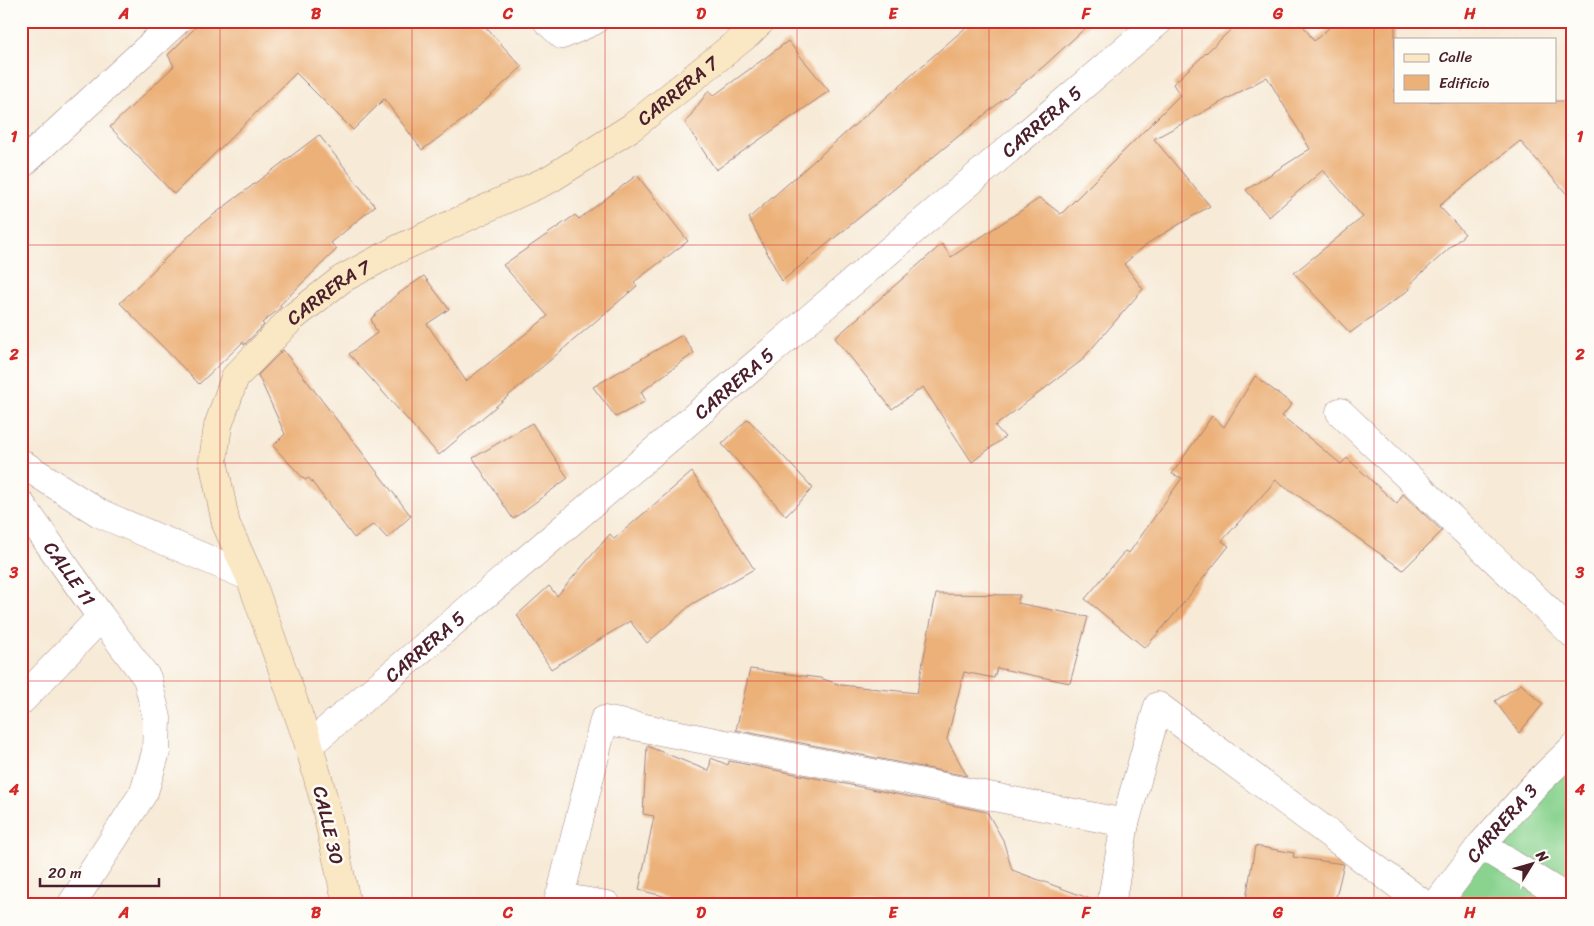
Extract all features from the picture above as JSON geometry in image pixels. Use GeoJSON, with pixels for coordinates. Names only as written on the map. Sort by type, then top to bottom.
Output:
{"type":"FeatureCollection","features":[{"type":"Feature","properties":{"kind":"street"},"geometry":{"type":"LineString","coordinates":[[21,165],[177,21]]}},
{"type":"Feature","properties":{"kind":"street"},"geometry":{"type":"LineString","coordinates":[[555,28],[594,21]]}},
{"type":"Feature","properties":{"kind":"street","name":"CARRERA 7"},"geometry":{"type":"LineString","coordinates":[[309,745],[250,577],[226,524],[213,460],[218,426],[235,377],[292,318],[342,279],[398,249],[550,179],[632,127],[749,33],[761,21]]}},
{"type":"Feature","properties":{"kind":"street","name":"CARRERA 5"},"geometry":{"type":"LineString","coordinates":[[309,745],[1159,21]]}},
{"type":"Feature","properties":{"kind":"street"},"geometry":{"type":"LineString","coordinates":[[1340,412],[1573,634]]}},
{"type":"Feature","properties":{"kind":"street"},"geometry":{"type":"LineString","coordinates":[[21,463],[99,513],[250,577]]}},
{"type":"Feature","properties":{"kind":"street","name":"CALLE 11"},"geometry":{"type":"LineString","coordinates":[[21,504],[101,617]]}},
{"type":"Feature","properties":{"kind":"street"},"geometry":{"type":"LineString","coordinates":[[21,701],[101,617],[147,678],[157,718],[156,752],[144,792],[71,905]]}},
{"type":"Feature","properties":{"kind":"street"},"geometry":{"type":"LineString","coordinates":[[1111,905],[1125,823],[1158,706],[1426,905]]}},
{"type":"Feature","properties":{"kind":"street"},"geometry":{"type":"LineString","coordinates":[[607,905],[559,901],[604,720],[1125,823]]}},
{"type":"Feature","properties":{"kind":"street","name":"CALLE 30"},"geometry":{"type":"LineString","coordinates":[[309,745],[325,804],[347,905]]}},
{"type":"Feature","properties":{"kind":"street","name":"CARRERA 3"},"geometry":{"type":"LineString","coordinates":[[1436,905],[1481,845],[1534,786],[1573,748]]}},
{"type":"Feature","properties":{"kind":"street"},"geometry":{"type":"LineString","coordinates":[[1481,845],[1573,902]]}},
{"type":"Feature","properties":{"kind":"green space"},"geometry":{"type":"Polygon","coordinates":[[[1573,739],[1573,905],[1436,905],[1573,739]]]}},
{"type":"Feature","properties":{"kind":"building"},"geometry":{"type":"Polygon","coordinates":[[[202,21],[480,21],[522,67],[468,116],[422,150],[384,99],[353,130],[296,73],[174,194],[110,127],[174,66],[168,55],[202,21]]]}},
{"type":"Feature","properties":{"kind":"building"},"geometry":{"type":"Polygon","coordinates":[[[973,21],[1093,21],[1044,66],[782,281],[749,218],[973,21]]]}},
{"type":"Feature","properties":{"kind":"building"},"geometry":{"type":"Polygon","coordinates":[[[1240,21],[1300,21],[1314,41],[1337,21],[1395,21],[1394,102],[1573,101],[1573,201],[1520,141],[1439,206],[1465,234],[1411,283],[1410,289],[1350,333],[1294,273],[1363,217],[1323,170],[1269,217],[1246,190],[1310,149],[1267,77],[1154,139],[1210,206],[1148,243],[1124,264],[1143,289],[1081,361],[995,426],[1005,437],[972,462],[923,387],[892,409],[835,338],[942,244],[951,257],[1040,198],[1061,214],[1180,95],[1173,84],[1240,21]]]}},
{"type":"Feature","properties":{"kind":"building"},"geometry":{"type":"Polygon","coordinates":[[[788,41],[829,91],[716,170],[685,123],[709,90],[713,96],[788,41]]]}},
{"type":"Feature","properties":{"kind":"building"},"geometry":{"type":"Polygon","coordinates":[[[319,135],[375,206],[331,243],[337,249],[280,305],[279,309],[262,323],[264,325],[244,345],[243,342],[199,384],[120,303],[200,225],[319,135]]]}},
{"type":"Feature","properties":{"kind":"building"},"geometry":{"type":"Polygon","coordinates":[[[637,175],[688,241],[634,282],[637,286],[439,455],[349,354],[377,333],[371,319],[395,296],[424,276],[449,309],[427,324],[466,381],[548,316],[503,265],[575,215],[579,219],[637,175]]]}},
{"type":"Feature","properties":{"kind":"building"},"geometry":{"type":"Polygon","coordinates":[[[682,335],[694,353],[641,392],[646,401],[616,417],[593,387],[682,335]]]}},
{"type":"Feature","properties":{"kind":"building"},"geometry":{"type":"Polygon","coordinates":[[[283,350],[411,516],[387,538],[374,524],[354,538],[309,478],[305,480],[273,446],[285,434],[258,375],[283,350]]]}},
{"type":"Feature","properties":{"kind":"building"},"geometry":{"type":"Polygon","coordinates":[[[1255,376],[1292,404],[1282,416],[1341,464],[1347,458],[1397,504],[1403,494],[1442,531],[1403,570],[1276,480],[1222,541],[1229,546],[1145,648],[1085,599],[1125,551],[1129,553],[1182,478],[1172,474],[1212,416],[1224,427],[1255,376]]]}},
{"type":"Feature","properties":{"kind":"building"},"geometry":{"type":"Polygon","coordinates":[[[748,419],[813,488],[786,516],[722,444],[748,419]]]}},
{"type":"Feature","properties":{"kind":"building"},"geometry":{"type":"Polygon","coordinates":[[[532,423],[568,478],[513,519],[473,458],[532,423]]]}},
{"type":"Feature","properties":{"kind":"building"},"geometry":{"type":"Polygon","coordinates":[[[692,472],[754,569],[692,604],[647,643],[630,621],[551,669],[517,615],[549,586],[557,596],[610,534],[614,539],[692,472]]]}},
{"type":"Feature","properties":{"kind":"building"},"geometry":{"type":"Polygon","coordinates":[[[936,594],[1020,595],[1017,603],[1088,617],[1070,683],[997,668],[994,678],[964,672],[947,739],[967,776],[736,730],[750,669],[820,678],[841,685],[917,693],[936,594]]]}},
{"type":"Feature","properties":{"kind":"building"},"geometry":{"type":"Polygon","coordinates":[[[1521,684],[1543,704],[1519,733],[1495,701],[1521,684]]]}},
{"type":"Feature","properties":{"kind":"building"},"geometry":{"type":"Polygon","coordinates":[[[647,746],[709,771],[711,758],[728,765],[729,761],[987,812],[1003,840],[1012,870],[1096,901],[1096,905],[700,905],[639,890],[654,816],[643,814],[647,746]]]}},
{"type":"Feature","properties":{"kind":"building"},"geometry":{"type":"Polygon","coordinates":[[[1255,846],[1294,853],[1293,857],[1344,864],[1334,905],[1245,905],[1255,846]]]}}]}
